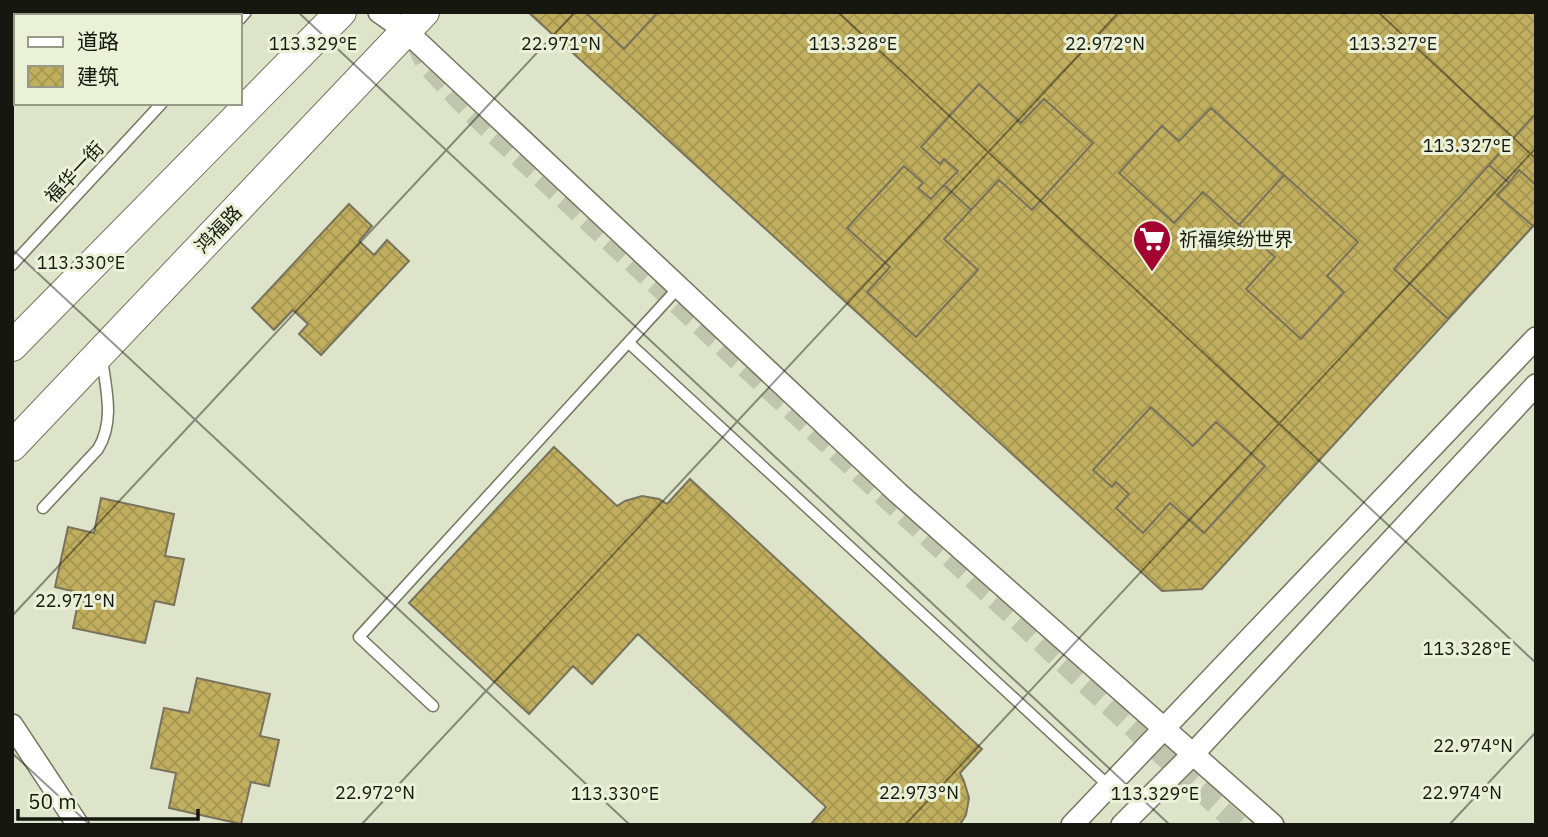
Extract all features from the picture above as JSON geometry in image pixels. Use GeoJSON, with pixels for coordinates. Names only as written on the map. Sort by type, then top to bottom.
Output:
{"type":"FeatureCollection","features":[{"type":"Feature","properties":{"kind":"street"},"geometry":{"type":"LineString","coordinates":[[12,346],[341,12]]}},
{"type":"Feature","properties":{"kind":"street"},"geometry":{"type":"LineString","coordinates":[[379,12],[415,22],[679,288],[898,493],[1273,825]]}},
{"type":"Feature","properties":{"kind":"street","name":"鸿福路"},"geometry":{"type":"LineString","coordinates":[[12,446],[415,22]]}},
{"type":"Feature","properties":{"kind":"street"},"geometry":{"type":"LineString","coordinates":[[1073,825],[1536,338]]}},
{"type":"Feature","properties":{"kind":"street"},"geometry":{"type":"LineString","coordinates":[[1122,825],[1192,755],[1536,385]]}},
{"type":"Feature","properties":{"kind":"street"},"geometry":{"type":"LineString","coordinates":[[12,725],[78,825]]}},
{"type":"Feature","properties":{"kind":"lane","name":"福华一街"},"geometry":{"type":"LineString","coordinates":[[12,265],[160,105]]}},
{"type":"Feature","properties":{"kind":"lane"},"geometry":{"type":"LineString","coordinates":[[433,706],[359,637],[679,288]]}},
{"type":"Feature","properties":{"kind":"lane"},"geometry":{"type":"LineString","coordinates":[[629,343],[1109,786]]}},
{"type":"Feature","properties":{"kind":"lane"},"geometry":{"type":"LineString","coordinates":[[43,508],[98,449],[104,438],[109,415],[101,352]]}},
{"type":"Feature","properties":{"kind":"building","name":"祈福缤纷世界"},"geometry":{"type":"Polygon","coordinates":[[[528,12],[1536,12],[1536,223],[1202,589],[1162,591],[528,12]]]}},
{"type":"Feature","properties":{"kind":"building"},"geometry":{"type":"Polygon","coordinates":[[[585,12],[658,12],[624,49],[585,12]]]}},
{"type":"Feature","properties":{"kind":"building"},"geometry":{"type":"Polygon","coordinates":[[[979,84],[1021,123],[1044,99],[1093,143],[1032,210],[999,180],[971,210],[944,185],[958,171],[944,159],[940,164],[921,147],[979,84]]]}},
{"type":"Feature","properties":{"kind":"building"},"geometry":{"type":"Polygon","coordinates":[[[1211,108],[1284,175],[1239,225],[1203,192],[1174,223],[1119,173],[1162,126],[1179,141],[1211,108]]]}},
{"type":"Feature","properties":{"kind":"building"},"geometry":{"type":"Polygon","coordinates":[[[1536,113],[1536,185],[1519,170],[1509,183],[1489,165],[1536,113]]]}},
{"type":"Feature","properties":{"kind":"building"},"geometry":{"type":"Polygon","coordinates":[[[1489,165],[1509,183],[1497,195],[1533,226],[1448,319],[1394,269],[1489,165]]]}},
{"type":"Feature","properties":{"kind":"building"},"geometry":{"type":"Polygon","coordinates":[[[904,166],[923,183],[918,188],[931,199],[944,185],[971,210],[944,239],[978,270],[916,337],[867,292],[890,267],[847,228],[904,166]]]}},
{"type":"Feature","properties":{"kind":"building"},"geometry":{"type":"Polygon","coordinates":[[[1284,175],[1358,242],[1327,276],[1344,292],[1301,339],[1246,289],[1275,257],[1239,225],[1284,175]]]}},
{"type":"Feature","properties":{"kind":"building"},"geometry":{"type":"Polygon","coordinates":[[[349,204],[372,226],[359,241],[374,255],[387,240],[409,261],[321,355],[299,334],[308,324],[293,310],[274,330],[252,308],[349,204]]]}},
{"type":"Feature","properties":{"kind":"building"},"geometry":{"type":"Polygon","coordinates":[[[1151,407],[1193,446],[1216,422],[1265,466],[1204,533],[1170,503],[1143,533],[1116,508],[1129,494],[1116,482],[1112,487],[1093,470],[1151,407]]]}},
{"type":"Feature","properties":{"kind":"building"},"geometry":{"type":"Polygon","coordinates":[[[554,447],[617,506],[642,496],[659,499],[667,504],[690,479],[982,749],[960,773],[969,798],[966,815],[961,823],[963,825],[810,825],[826,807],[638,634],[592,684],[573,666],[529,714],[409,603],[554,447]]]}},
{"type":"Feature","properties":{"kind":"building"},"geometry":{"type":"Polygon","coordinates":[[[101,498],[174,514],[165,556],[184,559],[174,605],[155,601],[145,643],[73,628],[80,593],[55,587],[68,527],[94,533],[101,498]]]}},
{"type":"Feature","properties":{"kind":"building"},"geometry":{"type":"Polygon","coordinates":[[[197,678],[270,694],[260,736],[279,740],[269,786],[251,782],[241,824],[169,808],[176,773],[151,768],[164,708],[189,713],[197,678]]]}},
{"type":"Feature","properties":{"kind":"tunnel"},"geometry":{"type":"LineString","coordinates":[[416,42],[426,64],[472,113],[1238,825]]}},
{"type":"Feature","properties":{"kind":"place","name":"祈福缤纷世界"},"geometry":{"type":"Point","coordinates":[1152,273]}}]}
